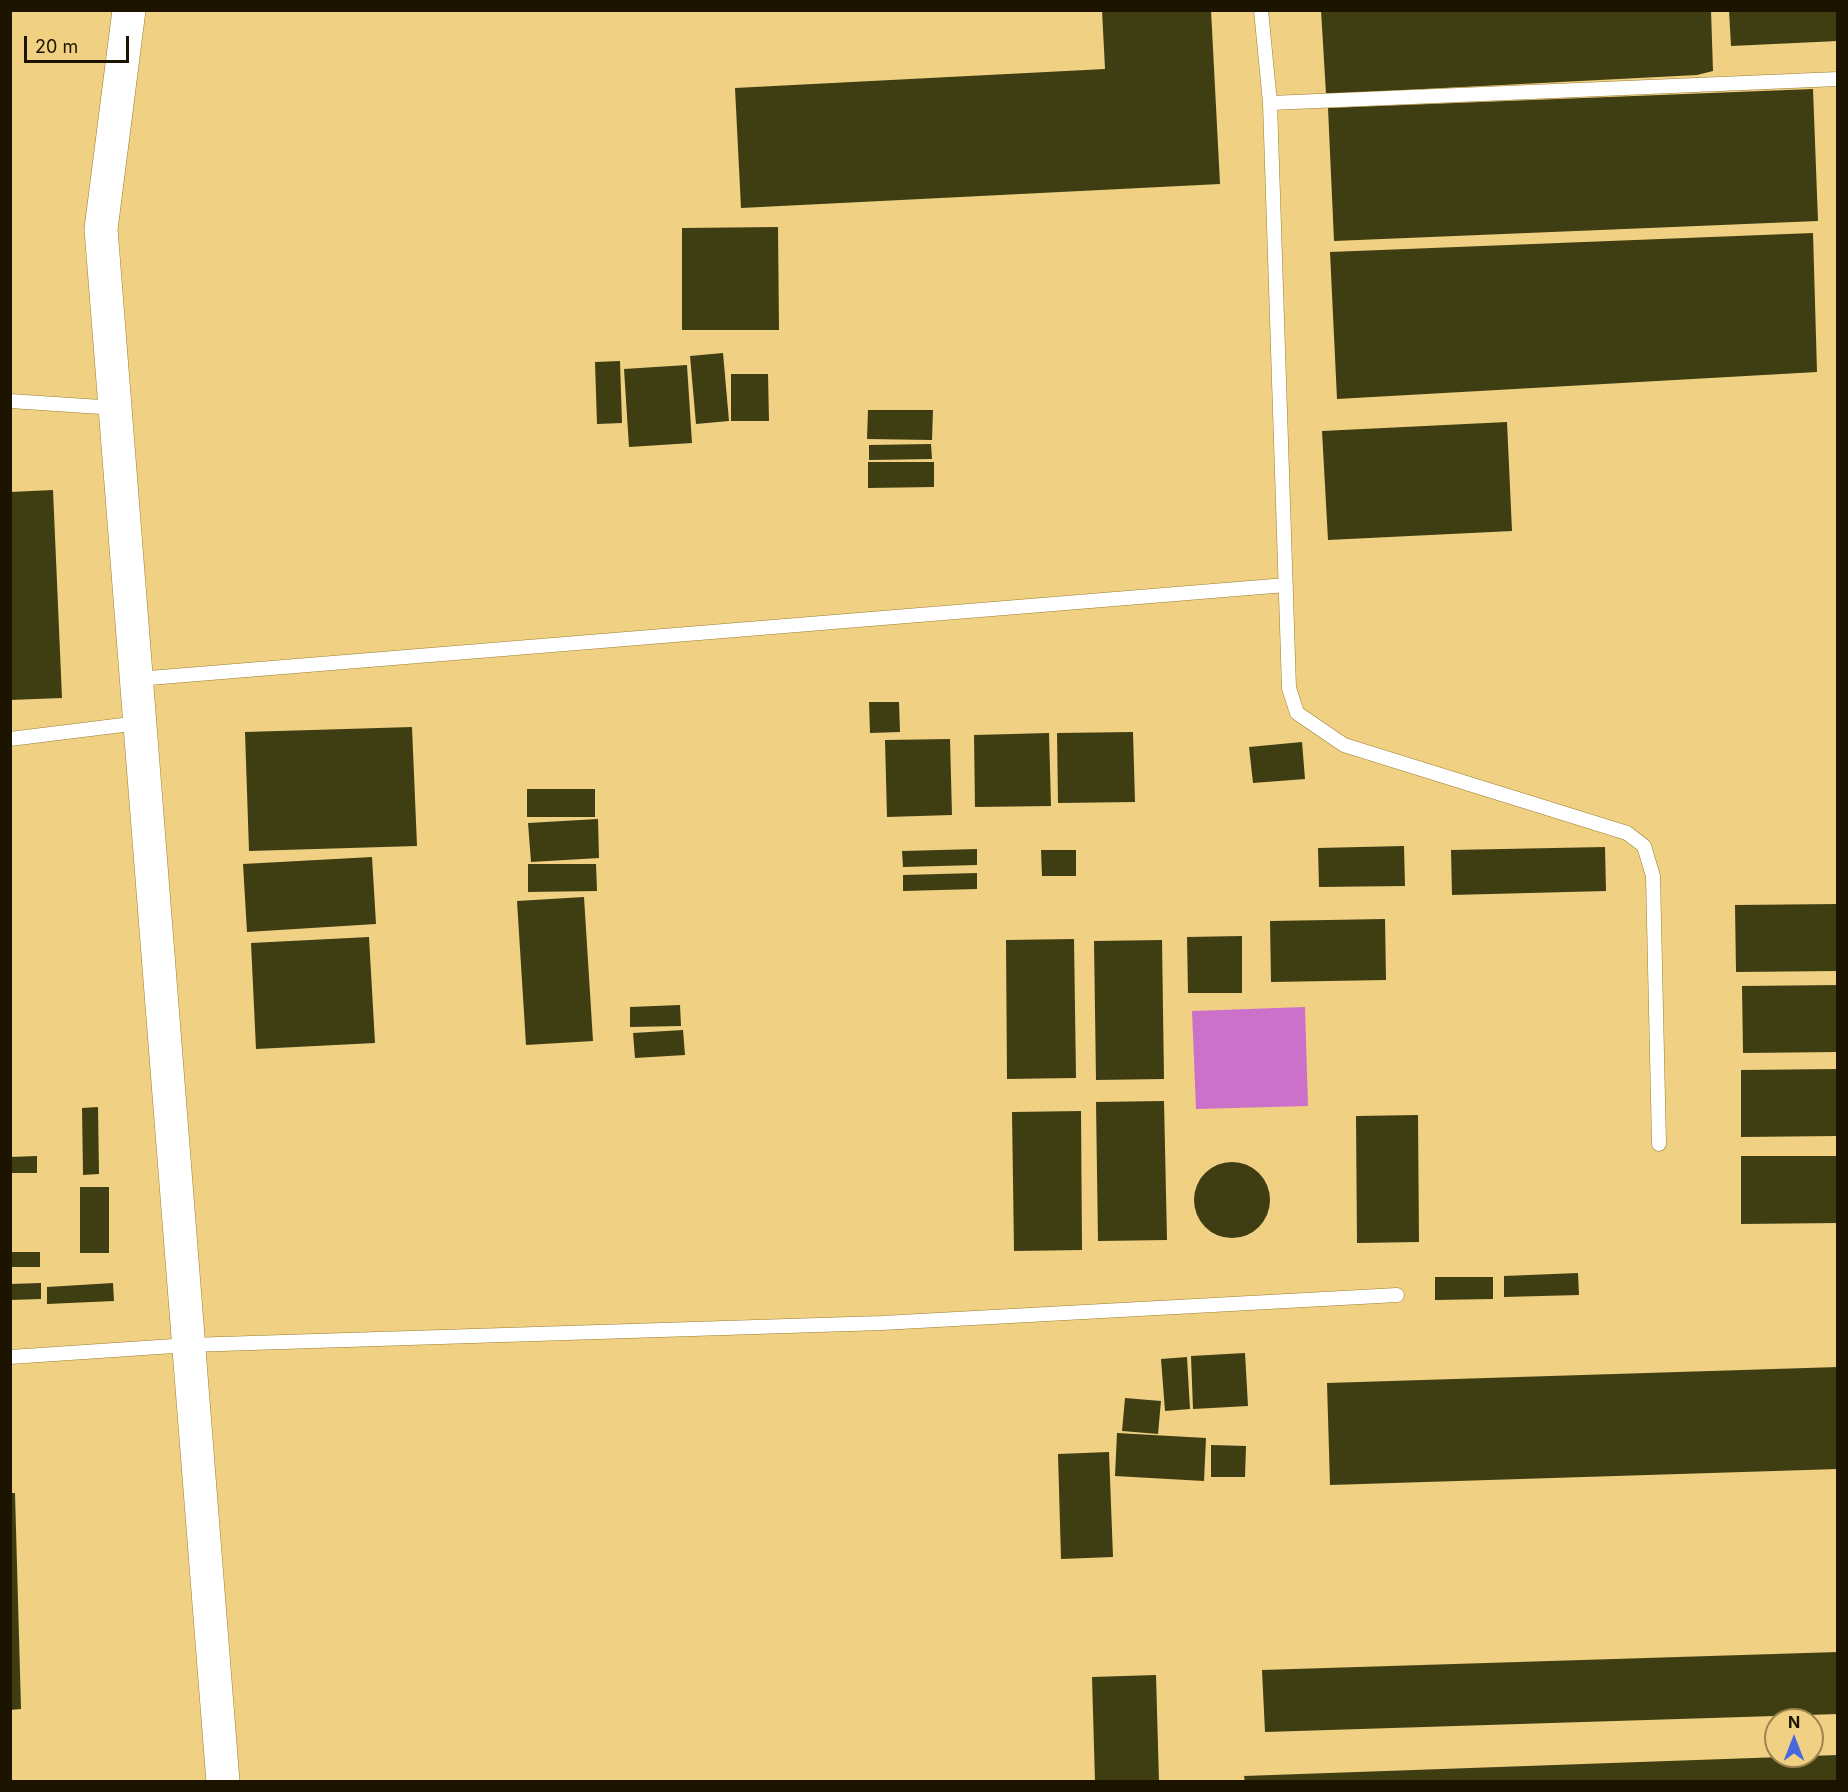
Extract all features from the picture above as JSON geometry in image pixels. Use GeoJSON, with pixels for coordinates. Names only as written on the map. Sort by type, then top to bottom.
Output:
{"type":"FeatureCollection","features":[{"type":"Feature","properties":{"kind":"street"},"geometry":{"type":"LineString","coordinates":[[129,10],[101,229],[223,1782]]}},
{"type":"Feature","properties":{"kind":"lane"},"geometry":{"type":"LineString","coordinates":[[1261,10],[1270,103],[1289,688],[1297,712],[1318,729],[1344,745],[1627,833],[1644,846],[1653,876],[1659,1144]]}},
{"type":"Feature","properties":{"kind":"lane"},"geometry":{"type":"LineString","coordinates":[[1270,103],[1838,79]]}},
{"type":"Feature","properties":{"kind":"lane"},"geometry":{"type":"LineString","coordinates":[[10,401],[116,408]]}},
{"type":"Feature","properties":{"kind":"lane"},"geometry":{"type":"LineString","coordinates":[[137,680],[1286,585]]}},
{"type":"Feature","properties":{"kind":"lane"},"geometry":{"type":"LineString","coordinates":[[10,739],[141,723]]}},
{"type":"Feature","properties":{"kind":"lane"},"geometry":{"type":"LineString","coordinates":[[10,1357],[189,1345],[882,1323],[1397,1295]]}},
{"type":"Feature","properties":{"kind":"shaded area"},"geometry":{"type":"Polygon","coordinates":[[[1305,1007],[1308,1106],[1196,1109],[1192,1011],[1305,1007]]]}},
{"type":"Feature","properties":{"kind":"building"},"geometry":{"type":"Polygon","coordinates":[[[1102,10],[1211,10],[1220,184],[741,208],[735,88],[1105,69],[1102,10]]]}},
{"type":"Feature","properties":{"kind":"building"},"geometry":{"type":"Polygon","coordinates":[[[1321,10],[1711,10],[1713,71],[1697,75],[1326,94],[1321,10]]]}},
{"type":"Feature","properties":{"kind":"building"},"geometry":{"type":"Polygon","coordinates":[[[1729,10],[1838,10],[1838,41],[1731,46],[1729,10]]]}},
{"type":"Feature","properties":{"kind":"building"},"geometry":{"type":"Polygon","coordinates":[[[1813,89],[1818,221],[1334,241],[1328,108],[1813,89]]]}},
{"type":"Feature","properties":{"kind":"building"},"geometry":{"type":"Polygon","coordinates":[[[778,227],[779,330],[682,330],[682,228],[778,227]]]}},
{"type":"Feature","properties":{"kind":"building"},"geometry":{"type":"Polygon","coordinates":[[[1813,233],[1817,372],[1337,399],[1330,252],[1813,233]]]}},
{"type":"Feature","properties":{"kind":"building"},"geometry":{"type":"Polygon","coordinates":[[[723,353],[729,421],[696,424],[690,356],[723,353]]]}},
{"type":"Feature","properties":{"kind":"building"},"geometry":{"type":"Polygon","coordinates":[[[620,361],[622,423],[597,424],[595,362],[620,361]]]}},
{"type":"Feature","properties":{"kind":"building"},"geometry":{"type":"Polygon","coordinates":[[[687,365],[692,443],[629,447],[624,369],[687,365]]]}},
{"type":"Feature","properties":{"kind":"building"},"geometry":{"type":"Polygon","coordinates":[[[731,374],[768,374],[769,421],[731,421],[731,374]]]}},
{"type":"Feature","properties":{"kind":"building"},"geometry":{"type":"Polygon","coordinates":[[[868,410],[933,410],[932,440],[867,439],[868,410]]]}},
{"type":"Feature","properties":{"kind":"building"},"geometry":{"type":"Polygon","coordinates":[[[1507,422],[1512,531],[1328,540],[1322,431],[1507,422]]]}},
{"type":"Feature","properties":{"kind":"building"},"geometry":{"type":"Polygon","coordinates":[[[931,444],[932,459],[869,460],[869,445],[931,444]]]}},
{"type":"Feature","properties":{"kind":"building"},"geometry":{"type":"Polygon","coordinates":[[[868,462],[934,462],[934,487],[868,488],[868,462]]]}},
{"type":"Feature","properties":{"kind":"building"},"geometry":{"type":"Polygon","coordinates":[[[53,490],[62,698],[10,700],[10,492],[53,490]]]}},
{"type":"Feature","properties":{"kind":"building"},"geometry":{"type":"Polygon","coordinates":[[[869,702],[899,702],[900,732],[870,733],[869,702]]]}},
{"type":"Feature","properties":{"kind":"building"},"geometry":{"type":"Polygon","coordinates":[[[412,727],[417,846],[249,851],[245,732],[412,727]]]}},
{"type":"Feature","properties":{"kind":"building"},"geometry":{"type":"Polygon","coordinates":[[[1133,732],[1135,802],[1058,803],[1057,733],[1133,732]]]}},
{"type":"Feature","properties":{"kind":"building"},"geometry":{"type":"Polygon","coordinates":[[[1049,733],[1051,806],[975,807],[974,735],[1049,733]]]}},
{"type":"Feature","properties":{"kind":"building"},"geometry":{"type":"Polygon","coordinates":[[[950,739],[952,815],[887,817],[885,740],[950,739]]]}},
{"type":"Feature","properties":{"kind":"building"},"geometry":{"type":"Polygon","coordinates":[[[1302,742],[1305,779],[1253,783],[1249,747],[1302,742]]]}},
{"type":"Feature","properties":{"kind":"building"},"geometry":{"type":"Polygon","coordinates":[[[527,789],[595,789],[595,817],[527,817],[527,789]]]}},
{"type":"Feature","properties":{"kind":"building"},"geometry":{"type":"Polygon","coordinates":[[[598,819],[599,858],[531,862],[528,823],[598,819]]]}},
{"type":"Feature","properties":{"kind":"building"},"geometry":{"type":"Polygon","coordinates":[[[1404,846],[1405,886],[1319,887],[1318,848],[1404,846]]]}},
{"type":"Feature","properties":{"kind":"building"},"geometry":{"type":"Polygon","coordinates":[[[1605,847],[1606,891],[1452,895],[1451,850],[1605,847]]]}},
{"type":"Feature","properties":{"kind":"building"},"geometry":{"type":"Polygon","coordinates":[[[977,849],[977,865],[903,867],[902,851],[977,849]]]}},
{"type":"Feature","properties":{"kind":"building"},"geometry":{"type":"Polygon","coordinates":[[[1041,850],[1076,850],[1076,876],[1042,876],[1041,850]]]}},
{"type":"Feature","properties":{"kind":"building"},"geometry":{"type":"Polygon","coordinates":[[[372,857],[376,924],[247,932],[243,864],[372,857]]]}},
{"type":"Feature","properties":{"kind":"building"},"geometry":{"type":"Polygon","coordinates":[[[528,864],[596,864],[597,891],[528,892],[528,864]]]}},
{"type":"Feature","properties":{"kind":"building"},"geometry":{"type":"Polygon","coordinates":[[[977,873],[977,889],[903,891],[903,875],[977,873]]]}},
{"type":"Feature","properties":{"kind":"building"},"geometry":{"type":"Polygon","coordinates":[[[584,897],[593,1041],[526,1045],[517,901],[584,897]]]}},
{"type":"Feature","properties":{"kind":"building"},"geometry":{"type":"Polygon","coordinates":[[[1838,904],[1838,971],[1736,972],[1735,905],[1838,904]]]}},
{"type":"Feature","properties":{"kind":"building"},"geometry":{"type":"Polygon","coordinates":[[[1385,919],[1386,980],[1271,982],[1270,921],[1385,919]]]}},
{"type":"Feature","properties":{"kind":"building"},"geometry":{"type":"Polygon","coordinates":[[[1242,936],[1242,993],[1188,993],[1187,937],[1242,936]]]}},
{"type":"Feature","properties":{"kind":"building"},"geometry":{"type":"Polygon","coordinates":[[[369,937],[375,1043],[256,1049],[251,943],[369,937]]]}},
{"type":"Feature","properties":{"kind":"building"},"geometry":{"type":"Polygon","coordinates":[[[1074,939],[1076,1078],[1007,1079],[1006,940],[1074,939]]]}},
{"type":"Feature","properties":{"kind":"building"},"geometry":{"type":"Polygon","coordinates":[[[1162,940],[1164,1079],[1096,1080],[1094,941],[1162,940]]]}},
{"type":"Feature","properties":{"kind":"building"},"geometry":{"type":"Polygon","coordinates":[[[1838,985],[1838,1052],[1743,1053],[1742,986],[1838,985]]]}},
{"type":"Feature","properties":{"kind":"building"},"geometry":{"type":"Polygon","coordinates":[[[680,1005],[681,1026],[630,1027],[630,1007],[680,1005]]]}},
{"type":"Feature","properties":{"kind":"building"},"geometry":{"type":"Polygon","coordinates":[[[683,1030],[685,1055],[635,1058],[633,1033],[683,1030]]]}},
{"type":"Feature","properties":{"kind":"building"},"geometry":{"type":"Polygon","coordinates":[[[1838,1069],[1838,1136],[1741,1137],[1741,1070],[1838,1069]]]}},
{"type":"Feature","properties":{"kind":"building"},"geometry":{"type":"Polygon","coordinates":[[[1164,1101],[1167,1240],[1098,1241],[1096,1102],[1164,1101]]]}},
{"type":"Feature","properties":{"kind":"building"},"geometry":{"type":"Polygon","coordinates":[[[98,1107],[99,1174],[83,1175],[82,1108],[98,1107]]]}},
{"type":"Feature","properties":{"kind":"building"},"geometry":{"type":"Polygon","coordinates":[[[1081,1111],[1082,1250],[1014,1251],[1012,1112],[1081,1111]]]}},
{"type":"Feature","properties":{"kind":"building"},"geometry":{"type":"Polygon","coordinates":[[[1418,1115],[1419,1242],[1357,1243],[1356,1116],[1418,1115]]]}},
{"type":"Feature","properties":{"kind":"building"},"geometry":{"type":"Polygon","coordinates":[[[37,1156],[37,1173],[10,1173],[10,1157],[37,1156]]]}},
{"type":"Feature","properties":{"kind":"building"},"geometry":{"type":"Polygon","coordinates":[[[1741,1156],[1838,1156],[1838,1223],[1741,1224],[1741,1156]]]}},
{"type":"Feature","properties":{"kind":"building"},"geometry":{"type":"Polygon","coordinates":[[[1225,1162],[1239,1162],[1253,1168],[1264,1179],[1270,1193],[1267,1215],[1259,1227],[1239,1238],[1225,1238],[1211,1232],[1200,1221],[1194,1207],[1194,1193],[1200,1179],[1211,1168],[1225,1162]]]}},
{"type":"Feature","properties":{"kind":"building"},"geometry":{"type":"Polygon","coordinates":[[[80,1187],[109,1187],[109,1253],[80,1253],[80,1187]]]}},
{"type":"Feature","properties":{"kind":"building"},"geometry":{"type":"Polygon","coordinates":[[[10,1252],[40,1252],[40,1267],[10,1267],[10,1252]]]}},
{"type":"Feature","properties":{"kind":"building"},"geometry":{"type":"Polygon","coordinates":[[[1578,1273],[1579,1295],[1504,1297],[1504,1276],[1578,1273]]]}},
{"type":"Feature","properties":{"kind":"building"},"geometry":{"type":"Polygon","coordinates":[[[1435,1277],[1493,1277],[1493,1299],[1435,1300],[1435,1277]]]}},
{"type":"Feature","properties":{"kind":"building"},"geometry":{"type":"Polygon","coordinates":[[[41,1283],[41,1299],[10,1300],[10,1284],[41,1283]]]}},
{"type":"Feature","properties":{"kind":"building"},"geometry":{"type":"Polygon","coordinates":[[[113,1283],[114,1301],[47,1304],[47,1287],[113,1283]]]}},
{"type":"Feature","properties":{"kind":"building"},"geometry":{"type":"Polygon","coordinates":[[[1245,1353],[1248,1406],[1193,1409],[1191,1356],[1245,1353]]]}},
{"type":"Feature","properties":{"kind":"building"},"geometry":{"type":"Polygon","coordinates":[[[1187,1357],[1190,1409],[1165,1411],[1161,1359],[1187,1357]]]}},
{"type":"Feature","properties":{"kind":"building"},"geometry":{"type":"Polygon","coordinates":[[[1838,1367],[1838,1469],[1330,1485],[1327,1383],[1838,1367]]]}},
{"type":"Feature","properties":{"kind":"building"},"geometry":{"type":"Polygon","coordinates":[[[1125,1398],[1161,1401],[1158,1434],[1122,1431],[1125,1398]]]}},
{"type":"Feature","properties":{"kind":"building"},"geometry":{"type":"Polygon","coordinates":[[[1117,1433],[1206,1438],[1204,1481],[1115,1476],[1117,1433]]]}},
{"type":"Feature","properties":{"kind":"building"},"geometry":{"type":"Polygon","coordinates":[[[1211,1445],[1246,1446],[1245,1477],[1211,1477],[1211,1445]]]}},
{"type":"Feature","properties":{"kind":"building"},"geometry":{"type":"Polygon","coordinates":[[[1109,1452],[1113,1557],[1061,1559],[1058,1454],[1109,1452]]]}},
{"type":"Feature","properties":{"kind":"building"},"geometry":{"type":"Polygon","coordinates":[[[10,1493],[15,1493],[21,1709],[10,1710],[10,1493]]]}},
{"type":"Feature","properties":{"kind":"building"},"geometry":{"type":"Polygon","coordinates":[[[1838,1652],[1838,1714],[1824,1714],[1824,1708],[1764,1708],[1764,1716],[1265,1732],[1262,1670],[1838,1652]]]}},
{"type":"Feature","properties":{"kind":"building"},"geometry":{"type":"Polygon","coordinates":[[[1156,1675],[1159,1782],[1095,1782],[1092,1677],[1156,1675]]]}},
{"type":"Feature","properties":{"kind":"building"},"geometry":{"type":"Polygon","coordinates":[[[1824,1755],[1838,1755],[1838,1782],[1245,1782],[1244,1776],[1764,1758],[1764,1768],[1824,1768],[1824,1755]]]}}]}
